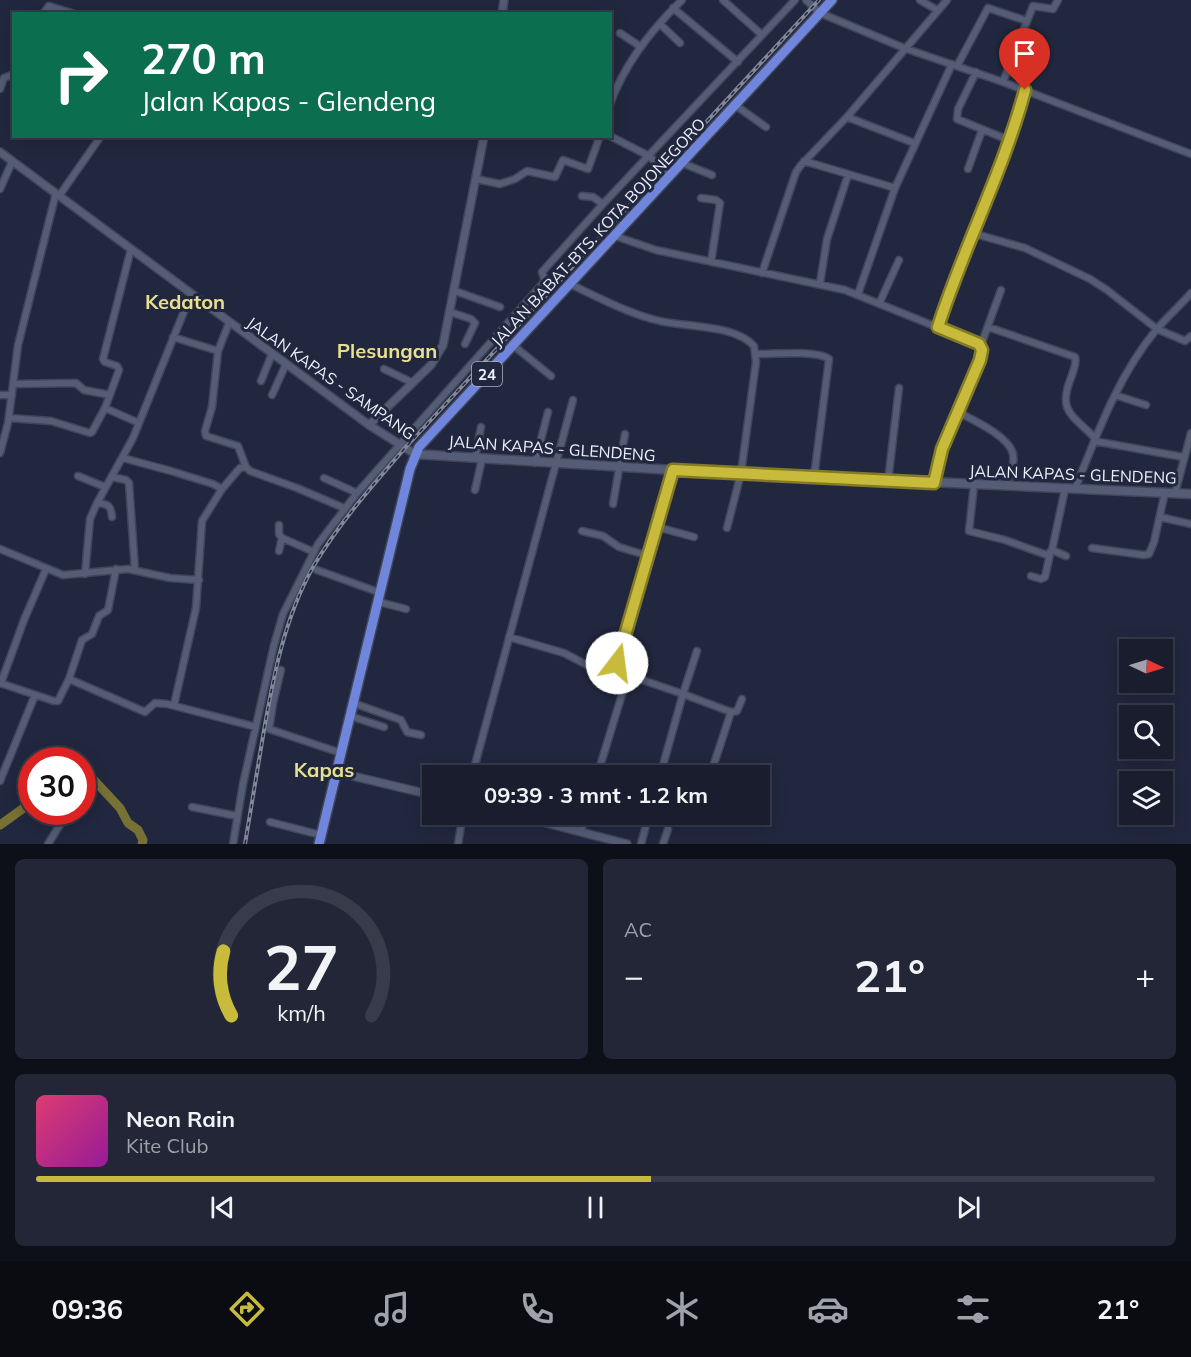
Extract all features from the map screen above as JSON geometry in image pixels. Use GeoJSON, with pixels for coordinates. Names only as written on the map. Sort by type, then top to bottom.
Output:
{"type":"FeatureCollection","features":[{"type":"Feature","properties":{"kind":"highway","name":"JALAN BABAT-BTS. KOTA BOJONEGORO"},"geometry":{"type":"LineString","coordinates":[[320,839],[415,454],[424,441],[832,0]]}},
{"type":"Feature","properties":{"kind":"main road","name":"JALAN KAPAS - GLENDENG"},"geometry":{"type":"LineString","coordinates":[[415,454],[536,463],[1191,494]]}},
{"type":"Feature","properties":{"kind":"street"},"geometry":{"type":"LineString","coordinates":[[612,99],[641,47],[682,0]]}},
{"type":"Feature","properties":{"kind":"street"},"geometry":{"type":"LineString","coordinates":[[723,0],[762,35]]}},
{"type":"Feature","properties":{"kind":"street"},"geometry":{"type":"LineString","coordinates":[[233,844],[274,645],[283,614],[314,552],[344,508],[545,281],[542,272],[795,0]]}},
{"type":"Feature","properties":{"kind":"street"},"geometry":{"type":"LineString","coordinates":[[806,0],[820,13],[904,48],[1025,90],[1191,154]]}},
{"type":"Feature","properties":{"kind":"street"},"geometry":{"type":"LineString","coordinates":[[920,0],[937,10]]}},
{"type":"Feature","properties":{"kind":"street"},"geometry":{"type":"LineString","coordinates":[[762,273],[796,172],[847,117],[947,0]]}},
{"type":"Feature","properties":{"kind":"street"},"geometry":{"type":"LineString","coordinates":[[1003,82],[1034,6],[1053,9],[1058,0]]}},
{"type":"Feature","properties":{"kind":"street"},"geometry":{"type":"LineString","coordinates":[[44,12],[49,6],[68,12]]}},
{"type":"Feature","properties":{"kind":"street"},"geometry":{"type":"LineString","coordinates":[[673,8],[738,62]]}},
{"type":"Feature","properties":{"kind":"street"},"geometry":{"type":"LineString","coordinates":[[858,294],[895,188],[914,143],[955,65],[988,9],[1027,21]]}},
{"type":"Feature","properties":{"kind":"street"},"geometry":{"type":"LineString","coordinates":[[660,24],[680,42]]}},
{"type":"Feature","properties":{"kind":"street"},"geometry":{"type":"LineString","coordinates":[[620,33],[641,47]]}},
{"type":"Feature","properties":{"kind":"street"},"geometry":{"type":"LineString","coordinates":[[976,72],[956,118],[1011,141]]}},
{"type":"Feature","properties":{"kind":"street"},"geometry":{"type":"LineString","coordinates":[[0,89],[4,78],[12,75]]}},
{"type":"Feature","properties":{"kind":"street"},"geometry":{"type":"LineString","coordinates":[[938,327],[972,233],[1011,141],[1025,90]]}},
{"type":"Feature","properties":{"kind":"street"},"geometry":{"type":"LineString","coordinates":[[735,105],[766,127]]}},
{"type":"Feature","properties":{"kind":"street"},"geometry":{"type":"LineString","coordinates":[[847,117],[914,143]]}},
{"type":"Feature","properties":{"kind":"street"},"geometry":{"type":"LineString","coordinates":[[968,169],[982,130]]}},
{"type":"Feature","properties":{"kind":"street"},"geometry":{"type":"LineString","coordinates":[[612,137],[649,156],[670,175]]}},
{"type":"Feature","properties":{"kind":"street"},"geometry":{"type":"LineString","coordinates":[[0,453],[9,418],[18,345],[57,194],[99,138]]}},
{"type":"Feature","properties":{"kind":"street"},"geometry":{"type":"LineString","coordinates":[[369,425],[437,357],[443,345],[484,138]]}},
{"type":"Feature","properties":{"kind":"street"},"geometry":{"type":"LineString","coordinates":[[476,179],[500,184],[515,179],[526,171],[555,177],[562,160],[588,169],[599,138]]}},
{"type":"Feature","properties":{"kind":"street","name":"JALAN KAPAS - SAMPANG"},"geometry":{"type":"LineString","coordinates":[[0,152],[369,425],[415,454]]}},
{"type":"Feature","properties":{"kind":"street"},"geometry":{"type":"LineString","coordinates":[[804,161],[895,188]]}},
{"type":"Feature","properties":{"kind":"street"},"geometry":{"type":"LineString","coordinates":[[0,189],[12,162]]}},
{"type":"Feature","properties":{"kind":"street"},"geometry":{"type":"LineString","coordinates":[[682,163],[712,175]]}},
{"type":"Feature","properties":{"kind":"street"},"geometry":{"type":"LineString","coordinates":[[820,284],[827,239],[848,175]]}},
{"type":"Feature","properties":{"kind":"street"},"geometry":{"type":"LineString","coordinates":[[582,196],[593,197],[603,204]]}},
{"type":"Feature","properties":{"kind":"street"},"geometry":{"type":"LineString","coordinates":[[701,198],[716,200],[720,203],[711,262]]}},
{"type":"Feature","properties":{"kind":"street"},"geometry":{"type":"LineString","coordinates":[[972,233],[1030,250],[1090,279],[1156,329],[1189,340]]}},
{"type":"Feature","properties":{"kind":"street"},"geometry":{"type":"LineString","coordinates":[[615,236],[645,247],[858,294],[981,345]]}},
{"type":"Feature","properties":{"kind":"street"},"geometry":{"type":"LineString","coordinates":[[9,418],[51,421],[93,432],[119,370],[117,366],[105,362],[104,359],[131,249]]}},
{"type":"Feature","properties":{"kind":"street"},"geometry":{"type":"LineString","coordinates":[[879,304],[899,260]]}},
{"type":"Feature","properties":{"kind":"street"},"geometry":{"type":"LineString","coordinates":[[570,284],[649,319],[712,328],[753,344],[756,354],[741,473],[727,528]]}},
{"type":"Feature","properties":{"kind":"street"},"geometry":{"type":"LineString","coordinates":[[934,483],[942,449],[980,360],[981,345],[1001,290]]}},
{"type":"Feature","properties":{"kind":"street"},"geometry":{"type":"LineString","coordinates":[[455,291],[500,307]]}},
{"type":"Feature","properties":{"kind":"street"},"geometry":{"type":"LineString","coordinates":[[1076,489],[1095,440],[1134,361],[1156,329],[1191,293]]}},
{"type":"Feature","properties":{"kind":"street"},"geometry":{"type":"LineString","coordinates":[[85,574],[90,519],[139,423],[191,294]]}},
{"type":"Feature","properties":{"kind":"street"},"geometry":{"type":"LineString","coordinates":[[450,312],[475,322],[465,344]]}},
{"type":"Feature","properties":{"kind":"street"},"geometry":{"type":"LineString","coordinates":[[229,322],[218,351],[212,407],[205,434],[238,446],[246,467],[250,471],[344,508]]}},
{"type":"Feature","properties":{"kind":"street"},"geometry":{"type":"LineString","coordinates":[[988,327],[1075,357],[1076,363],[1067,388],[1065,403],[1069,411],[1095,440],[1183,457]]}},
{"type":"Feature","properties":{"kind":"street"},"geometry":{"type":"LineString","coordinates":[[173,337],[218,351]]}},
{"type":"Feature","properties":{"kind":"street"},"geometry":{"type":"LineString","coordinates":[[514,346],[551,376]]}},
{"type":"Feature","properties":{"kind":"street"},"geometry":{"type":"LineString","coordinates":[[261,381],[272,354]]}},
{"type":"Feature","properties":{"kind":"street"},"geometry":{"type":"LineString","coordinates":[[756,354],[811,355],[829,359],[814,477]]}},
{"type":"Feature","properties":{"kind":"street"},"geometry":{"type":"LineString","coordinates":[[272,395],[286,364]]}},
{"type":"Feature","properties":{"kind":"street"},"geometry":{"type":"LineString","coordinates":[[384,369],[411,382]]}},
{"type":"Feature","properties":{"kind":"street"},"geometry":{"type":"LineString","coordinates":[[13,384],[74,383],[84,390],[110,395]]}},
{"type":"Feature","properties":{"kind":"street"},"geometry":{"type":"LineString","coordinates":[[888,481],[899,388]]}},
{"type":"Feature","properties":{"kind":"street"},"geometry":{"type":"LineString","coordinates":[[0,394],[12,395]]}},
{"type":"Feature","properties":{"kind":"street"},"geometry":{"type":"LineString","coordinates":[[1116,395],[1146,405]]}},
{"type":"Feature","properties":{"kind":"street"},"geometry":{"type":"LineString","coordinates":[[475,765],[573,399]]}},
{"type":"Feature","properties":{"kind":"street"},"geometry":{"type":"LineString","coordinates":[[105,408],[139,423]]}},
{"type":"Feature","properties":{"kind":"street"},"geometry":{"type":"LineString","coordinates":[[536,463],[548,412]]}},
{"type":"Feature","properties":{"kind":"street"},"geometry":{"type":"LineString","coordinates":[[958,412],[994,432],[1011,449],[1013,466],[1006,486]]}},
{"type":"Feature","properties":{"kind":"street"},"geometry":{"type":"LineString","coordinates":[[475,490],[481,426]]}},
{"type":"Feature","properties":{"kind":"street"},"geometry":{"type":"LineString","coordinates":[[1092,548],[1148,555],[1191,433]]}},
{"type":"Feature","properties":{"kind":"street"},"geometry":{"type":"LineString","coordinates":[[614,504],[625,434]]}},
{"type":"Feature","properties":{"kind":"street"},"geometry":{"type":"LineString","coordinates":[[123,458],[213,484],[222,489]]}},
{"type":"Feature","properties":{"kind":"street"},"geometry":{"type":"LineString","coordinates":[[171,704],[192,628],[199,580],[202,520],[222,489],[240,468],[246,467]]}},
{"type":"Feature","properties":{"kind":"street"},"geometry":{"type":"LineString","coordinates":[[615,670],[614,666],[649,556],[673,470]]}},
{"type":"Feature","properties":{"kind":"street"},"geometry":{"type":"LineString","coordinates":[[78,476],[105,488]]}},
{"type":"Feature","properties":{"kind":"street"},"geometry":{"type":"LineString","coordinates":[[112,477],[126,480],[129,483],[135,570]]}},
{"type":"Feature","properties":{"kind":"street"},"geometry":{"type":"LineString","coordinates":[[324,478],[357,493]]}},
{"type":"Feature","properties":{"kind":"street"},"geometry":{"type":"LineString","coordinates":[[974,485],[969,531],[1005,540],[1042,554],[1051,552],[1066,556]]}},
{"type":"Feature","properties":{"kind":"street"},"geometry":{"type":"LineString","coordinates":[[1031,576],[1045,578],[1065,489]]}},
{"type":"Feature","properties":{"kind":"street"},"geometry":{"type":"LineString","coordinates":[[97,503],[109,505],[112,517]]}},
{"type":"Feature","properties":{"kind":"street"},"geometry":{"type":"LineString","coordinates":[[1160,518],[1191,524]]}},
{"type":"Feature","properties":{"kind":"street"},"geometry":{"type":"LineString","coordinates":[[279,525],[279,534],[282,538],[314,552]]}},
{"type":"Feature","properties":{"kind":"street"},"geometry":{"type":"LineString","coordinates":[[657,527],[694,537]]}},
{"type":"Feature","properties":{"kind":"street"},"geometry":{"type":"LineString","coordinates":[[582,531],[603,536],[619,547],[649,556]]}},
{"type":"Feature","properties":{"kind":"street"},"geometry":{"type":"LineString","coordinates":[[279,551],[282,538]]}},
{"type":"Feature","properties":{"kind":"street"},"geometry":{"type":"LineString","coordinates":[[0,549],[46,569],[69,576],[116,569],[135,570],[170,578],[199,580]]}},
{"type":"Feature","properties":{"kind":"street"},"geometry":{"type":"LineString","coordinates":[[46,569],[0,683],[56,702],[69,679],[82,640],[92,634],[99,616],[108,610],[116,569]]}},
{"type":"Feature","properties":{"kind":"street"},"geometry":{"type":"LineString","coordinates":[[317,570],[406,609]]}},
{"type":"Feature","properties":{"kind":"street"},"geometry":{"type":"LineString","coordinates":[[509,637],[564,653],[589,666],[615,670],[731,712],[737,711],[742,699]]}},
{"type":"Feature","properties":{"kind":"street"},"geometry":{"type":"LineString","coordinates":[[663,765],[697,651]]}},
{"type":"Feature","properties":{"kind":"street"},"geometry":{"type":"LineString","coordinates":[[616,661],[619,669],[626,674]]}},
{"type":"Feature","properties":{"kind":"street"},"geometry":{"type":"LineString","coordinates":[[281,670],[269,729],[341,753]]}},
{"type":"Feature","properties":{"kind":"street"},"geometry":{"type":"LineString","coordinates":[[600,765],[626,674]]}},
{"type":"Feature","properties":{"kind":"street"},"geometry":{"type":"LineString","coordinates":[[69,679],[145,712],[156,702],[171,704],[256,727]]}},
{"type":"Feature","properties":{"kind":"street"},"geometry":{"type":"LineString","coordinates":[[0,781],[35,694]]}},
{"type":"Feature","properties":{"kind":"street"},"geometry":{"type":"LineString","coordinates":[[353,703],[401,720],[407,732],[421,735]]}},
{"type":"Feature","properties":{"kind":"street"},"geometry":{"type":"LineString","coordinates":[[714,765],[731,712]]}},
{"type":"Feature","properties":{"kind":"street"},"geometry":{"type":"LineString","coordinates":[[350,717],[384,727]]}},
{"type":"Feature","properties":{"kind":"street"},"geometry":{"type":"LineString","coordinates":[[336,772],[422,793]]}},
{"type":"Feature","properties":{"kind":"street"},"geometry":{"type":"LineString","coordinates":[[192,807],[237,816]]}},
{"type":"Feature","properties":{"kind":"street"},"geometry":{"type":"LineString","coordinates":[[270,822],[320,839]]}},
{"type":"Feature","properties":{"kind":"street"},"geometry":{"type":"LineString","coordinates":[[48,844],[60,825]]}},
{"type":"Feature","properties":{"kind":"street"},"geometry":{"type":"LineString","coordinates":[[458,844],[461,825]]}},
{"type":"Feature","properties":{"kind":"street"},"geometry":{"type":"LineString","coordinates":[[554,825],[627,844]]}},
{"type":"Feature","properties":{"kind":"street"},"geometry":{"type":"LineString","coordinates":[[581,832],[583,825]]}},
{"type":"Feature","properties":{"kind":"street"},"geometry":{"type":"LineString","coordinates":[[641,844],[646,825]]}},
{"type":"Feature","properties":{"kind":"street"},"geometry":{"type":"LineString","coordinates":[[663,844],[668,829]]}},
{"type":"Feature","properties":{"kind":"waterway"},"geometry":{"type":"LineString","coordinates":[[96,782],[120,808],[128,823],[138,830],[143,840],[142,844]]}},
{"type":"Feature","properties":{"kind":"waterway"},"geometry":{"type":"LineString","coordinates":[[0,825],[18,812]]}},
{"type":"Feature","properties":{"kind":"railway"},"geometry":{"type":"LineString","coordinates":[[245,844],[267,714],[281,649],[294,607],[323,551],[356,505],[405,448],[819,0]]}},
{"type":"Feature","properties":{"kind":"district","name":"Kedaton"},"geometry":{"type":"Point","coordinates":[185,301]}},
{"type":"Feature","properties":{"kind":"district","name":"Plesungan"},"geometry":{"type":"Point","coordinates":[387,350]}},
{"type":"Feature","properties":{"kind":"district","name":"Kapas"},"geometry":{"type":"Point","coordinates":[324,769]}},
{"type":"Feature","properties":{"kind":"route"},"geometry":{"type":"LineString","coordinates":[[617,663],[617,655],[640,587],[673,470],[934,483],[942,449],[980,360],[982,350],[979,344],[938,327],[960,262],[1011,141],[1025,90]]}}]}
